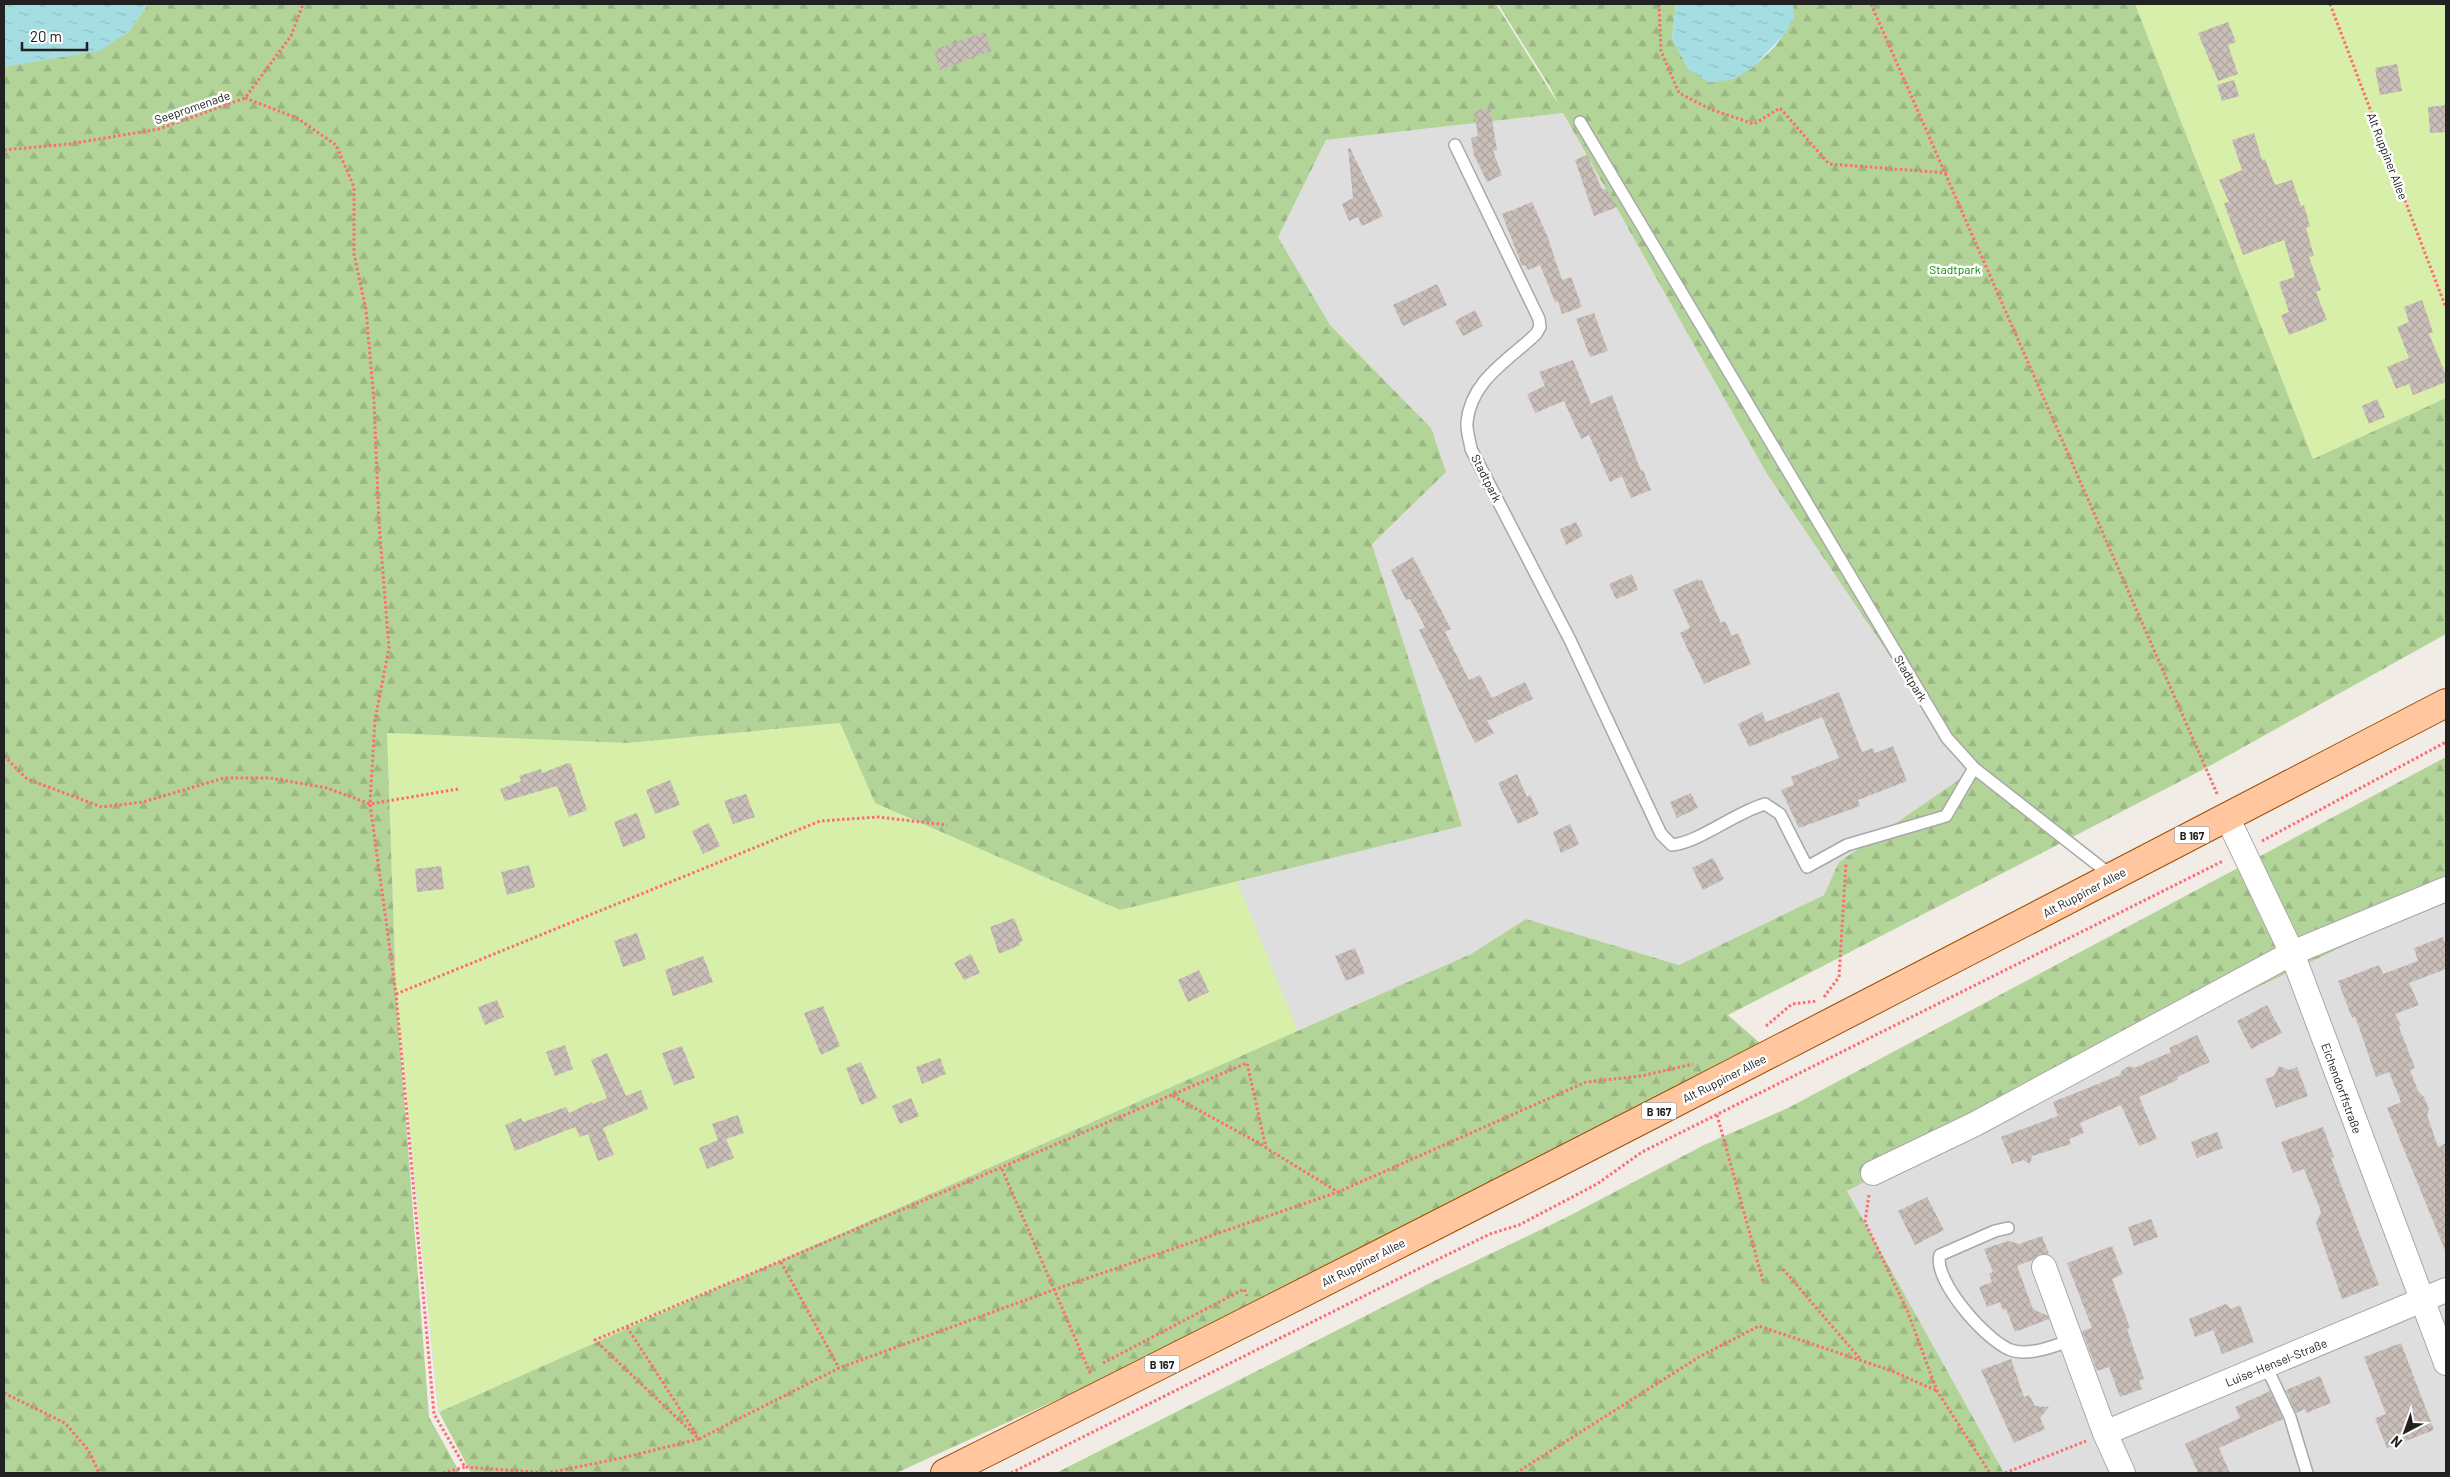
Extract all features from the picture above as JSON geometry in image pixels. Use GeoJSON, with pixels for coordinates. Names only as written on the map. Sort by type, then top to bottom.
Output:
{"type":"FeatureCollection","features":[{"type":"Feature","properties":{"kind":"main road","name":"Alt Ruppiner Allee"},"geometry":{"type":"LineString","coordinates":[[945,1473],[1100,1396],[2114,877],[2446,703]]}},
{"type":"Feature","properties":{"kind":"street","name":"Eichendorffstraße"},"geometry":{"type":"LineString","coordinates":[[2227,817],[2292,953],[2446,1363]]}},
{"type":"Feature","properties":{"kind":"street"},"geometry":{"type":"LineString","coordinates":[[1873,1173],[1975,1124],[2292,953],[2446,889]]}},
{"type":"Feature","properties":{"kind":"street"},"geometry":{"type":"LineString","coordinates":[[2044,1267],[2105,1433],[2123,1473]]}},
{"type":"Feature","properties":{"kind":"street","name":"Luise-Hensel-Straße"},"geometry":{"type":"LineString","coordinates":[[2105,1433],[2422,1302],[2446,1290]]}},
{"type":"Feature","properties":{"kind":"lane","name":"Stadtpark"},"geometry":{"type":"LineString","coordinates":[[1580,122],[1947,738],[1974,768],[2114,877]]}},
{"type":"Feature","properties":{"kind":"lane","name":"Stadtpark"},"geometry":{"type":"LineString","coordinates":[[1455,145],[1539,319],[1540,327],[1531,340],[1483,380],[1467,422],[1472,449],[1570,640],[1661,834],[1672,845],[1685,844],[1749,809],[1765,804],[1780,814],[1807,867],[1847,845]]}},
{"type":"Feature","properties":{"kind":"lane"},"geometry":{"type":"LineString","coordinates":[[1847,845],[1946,816],[1974,768]]}},
{"type":"Feature","properties":{"kind":"lane"},"geometry":{"type":"LineString","coordinates":[[2008,1228],[1995,1231],[1940,1255],[1938,1261],[1940,1272],[1958,1301],[1988,1337],[2013,1351],[2026,1352],[2071,1340]]}},
{"type":"Feature","properties":{"kind":"lane"},"geometry":{"type":"LineString","coordinates":[[2266,1366],[2290,1417],[2307,1473]]}},
{"type":"Feature","properties":{"kind":"path","name":"Seepromenade"},"geometry":{"type":"LineString","coordinates":[[4,150],[69,144],[159,129],[244,98],[291,36],[303,4]]}},
{"type":"Feature","properties":{"kind":"path"},"geometry":{"type":"LineString","coordinates":[[1659,4],[1661,51],[1679,92],[1710,109],[1754,124],[1780,108],[1829,164],[1947,173]]}},
{"type":"Feature","properties":{"kind":"path"},"geometry":{"type":"LineString","coordinates":[[1871,4],[1947,173],[2227,817]]}},
{"type":"Feature","properties":{"kind":"path","name":"Alt Ruppiner Allee"},"geometry":{"type":"LineString","coordinates":[[2330,4],[2446,308]]}},
{"type":"Feature","properties":{"kind":"path"},"geometry":{"type":"LineString","coordinates":[[244,98],[297,118],[336,144],[354,187],[354,254],[366,310],[389,648],[375,720],[370,804],[396,994],[434,1414],[465,1467]]}},
{"type":"Feature","properties":{"kind":"path"},"geometry":{"type":"LineString","coordinates":[[1011,1473],[1490,1234],[1519,1225],[1597,1184],[1642,1152],[2243,850],[2446,742]]}},
{"type":"Feature","properties":{"kind":"path"},"geometry":{"type":"LineString","coordinates":[[4,756],[27,779],[102,807],[143,802],[224,778],[270,778],[327,788],[370,804],[458,789]]}},
{"type":"Feature","properties":{"kind":"path"},"geometry":{"type":"LineString","coordinates":[[396,994],[820,821],[878,817],[947,825]]}},
{"type":"Feature","properties":{"kind":"path"},"geometry":{"type":"LineString","coordinates":[[1765,1027],[1792,1004],[1821,1000],[1839,977],[1847,845]]}},
{"type":"Feature","properties":{"kind":"path"},"geometry":{"type":"LineString","coordinates":[[699,1439],[595,1340],[1247,1064],[1266,1148]]}},
{"type":"Feature","properties":{"kind":"path"},"geometry":{"type":"LineString","coordinates":[[443,1473],[465,1467],[547,1473],[622,1458],[699,1439],[839,1368],[1056,1289],[1338,1192],[1586,1082],[1642,1076],[1696,1064]]}},
{"type":"Feature","properties":{"kind":"path"},"geometry":{"type":"LineString","coordinates":[[1173,1096],[1266,1148],[1338,1192]]}},
{"type":"Feature","properties":{"kind":"path"},"geometry":{"type":"LineString","coordinates":[[1717,1115],[1764,1280]]}},
{"type":"Feature","properties":{"kind":"path"},"geometry":{"type":"LineString","coordinates":[[1002,1169],[1056,1289],[1100,1396]]}},
{"type":"Feature","properties":{"kind":"path"},"geometry":{"type":"LineString","coordinates":[[1873,1173],[1866,1222],[1907,1310],[1936,1391],[1990,1473]]}},
{"type":"Feature","properties":{"kind":"path"},"geometry":{"type":"LineString","coordinates":[[781,1262],[839,1368]]}},
{"type":"Feature","properties":{"kind":"path"},"geometry":{"type":"LineString","coordinates":[[1783,1269],[1862,1361]]}},
{"type":"Feature","properties":{"kind":"path"},"geometry":{"type":"LineString","coordinates":[[1516,1473],[1699,1357],[1758,1326],[1892,1371],[1936,1391]]}},
{"type":"Feature","properties":{"kind":"path"},"geometry":{"type":"LineString","coordinates":[[627,1327],[699,1439]]}},
{"type":"Feature","properties":{"kind":"path"},"geometry":{"type":"LineString","coordinates":[[4,1393],[65,1422],[89,1451],[99,1473]]}},
{"type":"Feature","properties":{"kind":"path"},"geometry":{"type":"LineString","coordinates":[[2005,1473],[2105,1433]]}},
{"type":"Feature","properties":{"kind":"shaded area"},"geometry":{"type":"Polygon","coordinates":[[[1563,113],[1767,474],[1970,773],[1839,862],[1824,895],[1679,965],[1526,919],[1471,954],[438,1412],[396,994],[387,733],[1120,910],[1461,826],[1372,543],[1431,428],[1330,325],[1278,237],[1326,140],[1563,113]]]}},
{"type":"Feature","properties":{"kind":"shaded area"},"geometry":{"type":"Polygon","coordinates":[[[2446,897],[2446,1473],[2004,1473],[1847,1191],[2075,1075],[2446,897]]]}},
{"type":"Feature","properties":{"kind":"green space"},"geometry":{"type":"Polygon","coordinates":[[[148,4],[1496,4],[1559,105],[1550,87],[1498,4],[1676,4],[1672,38],[1689,70],[1733,79],[1764,57],[1782,38],[1792,16],[1793,4],[2135,4],[2313,459],[2446,398],[2446,634],[2206,768],[1728,1015],[1768,1050],[1107,1377],[896,1473],[471,1473],[439,1412],[1471,954],[1526,919],[1679,965],[1824,895],[1839,862],[1969,773],[1767,474],[1563,113],[1326,140],[1278,237],[1330,325],[1431,428],[1446,472],[1372,544],[1462,826],[1120,910],[875,803],[840,723],[627,743],[387,733],[396,994],[429,1417],[460,1473],[4,1473],[4,67],[41,59],[128,32],[148,4]]]}},
{"type":"Feature","properties":{"kind":"green space"},"geometry":{"type":"Polygon","coordinates":[[[2135,4],[2446,4],[2446,398],[2313,459],[2135,4]]]}},
{"type":"Feature","properties":{"kind":"green space"},"geometry":{"type":"Polygon","coordinates":[[[840,723],[875,803],[1120,910],[1237,881],[1298,1031],[439,1412],[396,994],[387,733],[627,743],[840,723]]]}},
{"type":"Feature","properties":{"kind":"green space"},"geometry":{"type":"Polygon","coordinates":[[[2446,757],[2446,897],[2075,1075],[1847,1191],[2004,1473],[1056,1473],[1438,1279],[1567,1217],[1704,1145],[1788,1108],[2446,757]]]}},
{"type":"Feature","properties":{"kind":"water"},"geometry":{"type":"Polygon","coordinates":[[[4,4],[148,4],[128,32],[99,51],[4,67],[4,4]]]}},
{"type":"Feature","properties":{"kind":"water"},"geometry":{"type":"Polygon","coordinates":[[[1676,4],[1793,4],[1794,17],[1784,35],[1751,69],[1733,79],[1710,83],[1689,70],[1672,38],[1676,4]]]}},
{"type":"Feature","properties":{"kind":"building"},"geometry":{"type":"Polygon","coordinates":[[[2228,22],[2236,42],[2228,45],[2238,74],[2218,81],[2198,33],[2228,22]]]}},
{"type":"Feature","properties":{"kind":"building"},"geometry":{"type":"Polygon","coordinates":[[[985,32],[991,51],[940,70],[934,50],[985,32]]]}},
{"type":"Feature","properties":{"kind":"building"},"geometry":{"type":"Polygon","coordinates":[[[2397,64],[2402,91],[2380,95],[2375,68],[2397,64]]]}},
{"type":"Feature","properties":{"kind":"building"},"geometry":{"type":"Polygon","coordinates":[[[2234,80],[2239,96],[2222,101],[2217,85],[2234,80]]]}},
{"type":"Feature","properties":{"kind":"building"},"geometry":{"type":"Polygon","coordinates":[[[2446,105],[2446,132],[2430,133],[2428,107],[2446,105]]]}},
{"type":"Feature","properties":{"kind":"building"},"geometry":{"type":"Polygon","coordinates":[[[1490,108],[1497,150],[1493,151],[1502,175],[1487,182],[1474,155],[1471,138],[1478,136],[1474,111],[1490,108]]]}},
{"type":"Feature","properties":{"kind":"building"},"geometry":{"type":"Polygon","coordinates":[[[2254,133],[2262,160],[2265,159],[2275,185],[2292,180],[2301,206],[2304,205],[2310,226],[2306,228],[2314,256],[2309,257],[2321,290],[2316,292],[2327,320],[2289,335],[2281,315],[2289,312],[2279,282],[2295,277],[2284,240],[2243,255],[2224,203],[2229,202],[2219,180],[2242,170],[2232,140],[2254,133]]]}},
{"type":"Feature","properties":{"kind":"building"},"geometry":{"type":"Polygon","coordinates":[[[1350,148],[1383,216],[1362,226],[1358,217],[1349,221],[1342,204],[1353,198],[1348,149],[1350,148]]]}},
{"type":"Feature","properties":{"kind":"building"},"geometry":{"type":"Polygon","coordinates":[[[1587,155],[1602,189],[1606,189],[1617,207],[1594,216],[1575,160],[1587,155]]]}},
{"type":"Feature","properties":{"kind":"building"},"geometry":{"type":"Polygon","coordinates":[[[1532,202],[1547,235],[1562,280],[1571,277],[1582,307],[1562,314],[1558,301],[1555,302],[1540,265],[1528,270],[1525,265],[1522,266],[1502,214],[1532,202]]]}},
{"type":"Feature","properties":{"kind":"building"},"geometry":{"type":"Polygon","coordinates":[[[1437,284],[1447,305],[1403,326],[1393,305],[1437,284]]]}},
{"type":"Feature","properties":{"kind":"building"},"geometry":{"type":"Polygon","coordinates":[[[2422,300],[2433,332],[2429,334],[2446,375],[2446,382],[2413,395],[2409,384],[2396,389],[2387,367],[2409,358],[2397,327],[2409,322],[2404,307],[2422,300]]]}},
{"type":"Feature","properties":{"kind":"building"},"geometry":{"type":"Polygon","coordinates":[[[1475,310],[1483,326],[1463,336],[1455,321],[1475,310]]]}},
{"type":"Feature","properties":{"kind":"building"},"geometry":{"type":"Polygon","coordinates":[[[1594,313],[1608,351],[1590,357],[1576,319],[1594,313]]]}},
{"type":"Feature","properties":{"kind":"building"},"geometry":{"type":"Polygon","coordinates":[[[1573,360],[1591,404],[1612,395],[1641,471],[1643,470],[1651,490],[1631,498],[1622,476],[1610,482],[1589,435],[1581,439],[1564,401],[1535,413],[1527,394],[1545,386],[1539,372],[1573,360]]]}},
{"type":"Feature","properties":{"kind":"building"},"geometry":{"type":"Polygon","coordinates":[[[2377,399],[2385,417],[2369,424],[2362,406],[2377,399]]]}},
{"type":"Feature","properties":{"kind":"building"},"geometry":{"type":"Polygon","coordinates":[[[1576,522],[1583,536],[1566,545],[1560,529],[1576,522]]]}},
{"type":"Feature","properties":{"kind":"building"},"geometry":{"type":"Polygon","coordinates":[[[1413,557],[1451,629],[1445,632],[1469,680],[1480,675],[1492,698],[1525,682],[1533,699],[1487,721],[1494,733],[1475,743],[1419,630],[1425,627],[1410,599],[1406,600],[1391,570],[1413,557]]]}},
{"type":"Feature","properties":{"kind":"building"},"geometry":{"type":"Polygon","coordinates":[[[1632,574],[1638,590],[1616,599],[1609,584],[1632,574]]]}},
{"type":"Feature","properties":{"kind":"building"},"geometry":{"type":"Polygon","coordinates":[[[1698,579],[1698,581],[1702,580],[1721,623],[1725,621],[1732,636],[1738,633],[1751,664],[1704,684],[1680,633],[1690,628],[1673,590],[1698,579]]]}},
{"type":"Feature","properties":{"kind":"building"},"geometry":{"type":"Polygon","coordinates":[[[1839,692],[1862,752],[1873,748],[1875,753],[1893,746],[1907,781],[1858,800],[1860,806],[1799,828],[1781,790],[1794,785],[1791,777],[1839,758],[1822,717],[1749,747],[1738,724],[1762,712],[1766,722],[1839,692]]]}},
{"type":"Feature","properties":{"kind":"building"},"geometry":{"type":"Polygon","coordinates":[[[568,763],[571,764],[587,810],[569,817],[557,786],[505,801],[500,789],[521,781],[519,776],[541,769],[542,773],[568,763]]]}},
{"type":"Feature","properties":{"kind":"building"},"geometry":{"type":"Polygon","coordinates":[[[1517,774],[1527,797],[1530,795],[1539,814],[1518,824],[1498,783],[1517,774]]]}},
{"type":"Feature","properties":{"kind":"building"},"geometry":{"type":"Polygon","coordinates":[[[670,780],[680,805],[655,814],[646,790],[670,780]]]}},
{"type":"Feature","properties":{"kind":"building"},"geometry":{"type":"Polygon","coordinates":[[[1691,793],[1698,808],[1677,818],[1670,802],[1691,793]]]}},
{"type":"Feature","properties":{"kind":"building"},"geometry":{"type":"Polygon","coordinates":[[[746,794],[755,817],[733,824],[724,801],[746,794]]]}},
{"type":"Feature","properties":{"kind":"building"},"geometry":{"type":"Polygon","coordinates":[[[637,813],[646,838],[623,847],[614,822],[637,813]]]}},
{"type":"Feature","properties":{"kind":"building"},"geometry":{"type":"Polygon","coordinates":[[[709,823],[720,846],[703,854],[692,831],[709,823]]]}},
{"type":"Feature","properties":{"kind":"building"},"geometry":{"type":"Polygon","coordinates":[[[1570,824],[1579,844],[1561,853],[1553,832],[1570,824]]]}},
{"type":"Feature","properties":{"kind":"building"},"geometry":{"type":"Polygon","coordinates":[[[1713,858],[1724,879],[1703,890],[1692,868],[1713,858]]]}},
{"type":"Feature","properties":{"kind":"building"},"geometry":{"type":"Polygon","coordinates":[[[529,865],[535,887],[507,895],[501,872],[529,865]]]}},
{"type":"Feature","properties":{"kind":"building"},"geometry":{"type":"Polygon","coordinates":[[[441,866],[444,889],[417,892],[415,869],[441,866]]]}},
{"type":"Feature","properties":{"kind":"building"},"geometry":{"type":"Polygon","coordinates":[[[1014,918],[1023,941],[1019,942],[1020,945],[999,954],[990,927],[1014,918]]]}},
{"type":"Feature","properties":{"kind":"building"},"geometry":{"type":"Polygon","coordinates":[[[637,933],[646,959],[623,967],[614,941],[637,933]]]}},
{"type":"Feature","properties":{"kind":"building"},"geometry":{"type":"Polygon","coordinates":[[[2443,937],[2446,947],[2446,969],[2409,983],[2419,1005],[2395,1014],[2401,1025],[2399,1027],[2415,1068],[2410,1070],[2418,1091],[2424,1097],[2429,1109],[2427,1115],[2438,1147],[2446,1143],[2446,1253],[2387,1108],[2401,1102],[2389,1072],[2376,1077],[2355,1016],[2352,1018],[2338,981],[2379,965],[2383,974],[2418,961],[2414,948],[2443,937]]]}},
{"type":"Feature","properties":{"kind":"building"},"geometry":{"type":"Polygon","coordinates":[[[1355,948],[1365,973],[1346,981],[1335,956],[1355,948]]]}},
{"type":"Feature","properties":{"kind":"building"},"geometry":{"type":"Polygon","coordinates":[[[971,954],[980,973],[964,980],[954,963],[971,954]]]}},
{"type":"Feature","properties":{"kind":"building"},"geometry":{"type":"Polygon","coordinates":[[[703,956],[713,982],[673,996],[665,970],[703,956]]]}},
{"type":"Feature","properties":{"kind":"building"},"geometry":{"type":"Polygon","coordinates":[[[1199,970],[1209,992],[1188,1002],[1178,980],[1199,970]]]}},
{"type":"Feature","properties":{"kind":"building"},"geometry":{"type":"Polygon","coordinates":[[[497,1000],[504,1017],[485,1025],[478,1007],[497,1000]]]}},
{"type":"Feature","properties":{"kind":"building"},"geometry":{"type":"Polygon","coordinates":[[[2267,1005],[2282,1033],[2251,1049],[2237,1021],[2267,1005]]]}},
{"type":"Feature","properties":{"kind":"building"},"geometry":{"type":"Polygon","coordinates":[[[823,1006],[840,1046],[821,1055],[804,1013],[823,1006]]]}},
{"type":"Feature","properties":{"kind":"building"},"geometry":{"type":"Polygon","coordinates":[[[2197,1035],[2210,1062],[2177,1077],[2178,1080],[2139,1097],[2157,1139],[2139,1146],[2121,1105],[2080,1123],[2084,1133],[2069,1139],[2071,1144],[2032,1156],[2030,1164],[2023,1160],[2012,1164],[2001,1137],[2058,1116],[2053,1102],[2120,1075],[2122,1070],[2129,1066],[2134,1068],[2171,1052],[2169,1048],[2197,1035]]]}},
{"type":"Feature","properties":{"kind":"building"},"geometry":{"type":"Polygon","coordinates":[[[565,1045],[573,1069],[555,1076],[546,1052],[565,1045]]]}},
{"type":"Feature","properties":{"kind":"building"},"geometry":{"type":"Polygon","coordinates":[[[682,1046],[695,1078],[674,1085],[662,1053],[682,1046]]]}},
{"type":"Feature","properties":{"kind":"building"},"geometry":{"type":"Polygon","coordinates":[[[607,1053],[626,1096],[641,1090],[648,1109],[603,1128],[614,1155],[598,1161],[588,1134],[580,1137],[575,1127],[515,1151],[505,1125],[521,1118],[523,1122],[566,1107],[569,1113],[592,1102],[593,1104],[607,1098],[591,1060],[607,1053]]]}},
{"type":"Feature","properties":{"kind":"building"},"geometry":{"type":"Polygon","coordinates":[[[940,1058],[946,1074],[922,1084],[916,1067],[940,1058]]]}},
{"type":"Feature","properties":{"kind":"building"},"geometry":{"type":"Polygon","coordinates":[[[861,1062],[877,1098],[861,1105],[846,1068],[861,1062]]]}},
{"type":"Feature","properties":{"kind":"building"},"geometry":{"type":"Polygon","coordinates":[[[2279,1066],[2289,1070],[2297,1067],[2308,1096],[2276,1108],[2265,1079],[2274,1076],[2279,1066]]]}},
{"type":"Feature","properties":{"kind":"building"},"geometry":{"type":"Polygon","coordinates":[[[911,1098],[919,1116],[900,1124],[892,1106],[911,1098]]]}},
{"type":"Feature","properties":{"kind":"building"},"geometry":{"type":"Polygon","coordinates":[[[738,1115],[744,1133],[726,1139],[734,1158],[707,1169],[699,1148],[718,1140],[712,1124],[738,1115]]]}},
{"type":"Feature","properties":{"kind":"building"},"geometry":{"type":"Polygon","coordinates":[[[2323,1127],[2334,1157],[2331,1158],[2379,1285],[2342,1299],[2316,1223],[2321,1212],[2304,1169],[2293,1173],[2281,1142],[2323,1127]]]}},
{"type":"Feature","properties":{"kind":"building"},"geometry":{"type":"Polygon","coordinates":[[[2217,1132],[2223,1148],[2197,1158],[2191,1142],[2217,1132]]]}},
{"type":"Feature","properties":{"kind":"building"},"geometry":{"type":"Polygon","coordinates":[[[1927,1197],[1944,1230],[1915,1245],[1898,1211],[1927,1197]]]}},
{"type":"Feature","properties":{"kind":"building"},"geometry":{"type":"Polygon","coordinates":[[[2151,1219],[2158,1237],[2134,1246],[2128,1227],[2151,1219]]]}},
{"type":"Feature","properties":{"kind":"building"},"geometry":{"type":"Polygon","coordinates":[[[2042,1236],[2049,1254],[2040,1254],[2032,1260],[2017,1266],[2033,1309],[2048,1316],[2049,1319],[2015,1332],[2006,1309],[2003,1310],[2000,1302],[1987,1307],[1979,1287],[1992,1282],[1989,1274],[1993,1272],[1984,1249],[2008,1241],[2019,1244],[2042,1236]]]}},
{"type":"Feature","properties":{"kind":"building"},"geometry":{"type":"Polygon","coordinates":[[[2112,1246],[2123,1274],[2112,1279],[2130,1328],[2127,1329],[2144,1379],[2139,1380],[2142,1389],[2120,1397],[2109,1367],[2097,1371],[2082,1331],[2092,1328],[2067,1263],[2112,1246]]]}},
{"type":"Feature","properties":{"kind":"building"},"geometry":{"type":"Polygon","coordinates":[[[2226,1304],[2231,1309],[2240,1305],[2254,1342],[2222,1354],[2213,1330],[2195,1337],[2189,1319],[2226,1304]]]}},
{"type":"Feature","properties":{"kind":"building"},"geometry":{"type":"Polygon","coordinates":[[[2401,1343],[2434,1430],[2387,1448],[2375,1418],[2386,1414],[2364,1357],[2401,1343]]]}},
{"type":"Feature","properties":{"kind":"building"},"geometry":{"type":"Polygon","coordinates":[[[2011,1359],[2024,1397],[2029,1395],[2035,1406],[2049,1407],[2040,1418],[2045,1429],[2014,1443],[1981,1370],[2011,1359]]]}},
{"type":"Feature","properties":{"kind":"building"},"geometry":{"type":"Polygon","coordinates":[[[2320,1376],[2331,1403],[2306,1413],[2305,1409],[2296,1413],[2286,1390],[2320,1376]]]}},
{"type":"Feature","properties":{"kind":"building"},"geometry":{"type":"Polygon","coordinates":[[[2270,1391],[2283,1419],[2219,1448],[2230,1473],[2198,1473],[2185,1444],[2240,1418],[2235,1407],[2270,1391]]]}}]}
